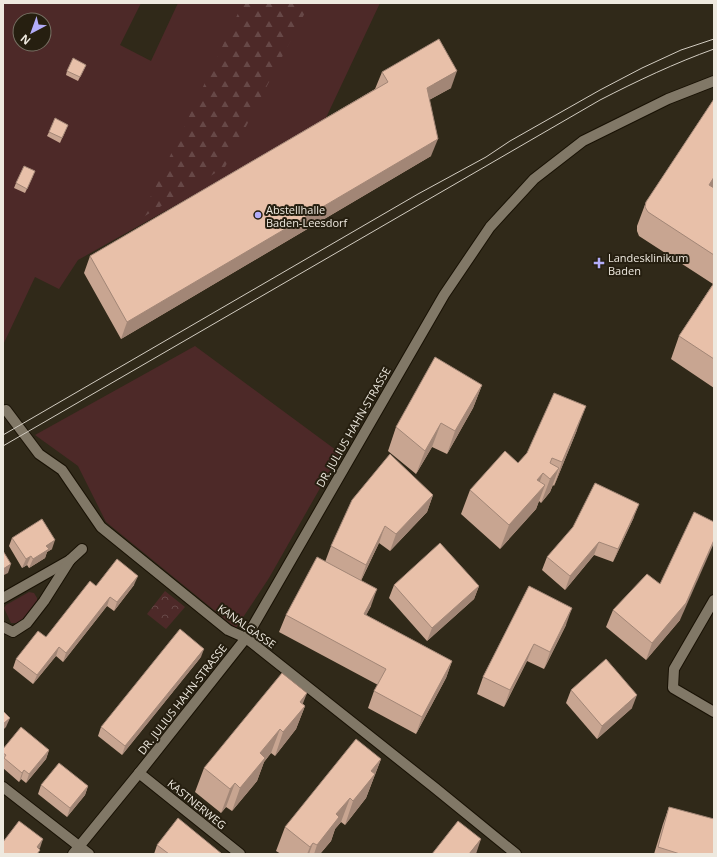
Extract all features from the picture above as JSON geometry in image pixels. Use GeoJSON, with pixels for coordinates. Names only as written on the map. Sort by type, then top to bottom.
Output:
{"type":"FeatureCollection","features":[{"type":"Feature","properties":{"kind":"street","name":"DR. JULIUS HAHN-STRASSE"},"geometry":{"type":"LineString","coordinates":[[76,850],[246,638],[444,295],[490,227],[534,179],[584,141],[668,99],[714,81]]}},
{"type":"Feature","properties":{"kind":"street","name":"KANALGASSE"},"geometry":{"type":"LineString","coordinates":[[6,410],[39,454],[62,470],[101,527],[228,630],[246,638],[516,854]]}},
{"type":"Feature","properties":{"kind":"street"},"geometry":{"type":"LineString","coordinates":[[3,598],[70,560],[82,549]]}},
{"type":"Feature","properties":{"kind":"street"},"geometry":{"type":"LineString","coordinates":[[3,628],[13,632],[27,623],[44,601],[70,560]]}},
{"type":"Feature","properties":{"kind":"street"},"geometry":{"type":"LineString","coordinates":[[714,600],[674,669],[674,688],[714,712]]}},
{"type":"Feature","properties":{"kind":"street","name":"KASTNERWEG"},"geometry":{"type":"LineString","coordinates":[[139,773],[240,854]]}},
{"type":"Feature","properties":{"kind":"street"},"geometry":{"type":"LineString","coordinates":[[3,787],[76,850],[89,854]]}},
{"type":"Feature","properties":{"kind":"green space"},"geometry":{"type":"Polygon","coordinates":[[[3,3],[141,3],[120,45],[151,61],[178,3],[380,3],[324,122],[78,260],[59,289],[35,277],[3,345],[3,3]]]}},
{"type":"Feature","properties":{"kind":"green space"},"geometry":{"type":"Polygon","coordinates":[[[243,3],[310,3],[225,167],[140,219],[243,3]]]}},
{"type":"Feature","properties":{"kind":"green space"},"geometry":{"type":"Polygon","coordinates":[[[195,346],[340,453],[269,578],[236,628],[106,522],[78,466],[35,435],[195,346]]]}},
{"type":"Feature","properties":{"kind":"green space"},"geometry":{"type":"Polygon","coordinates":[[[165,591],[185,607],[166,629],[147,614],[165,591]]]}},
{"type":"Feature","properties":{"kind":"green space"},"geometry":{"type":"Polygon","coordinates":[[[29,592],[34,593],[37,598],[37,604],[25,620],[18,623],[11,623],[4,608],[6,605],[29,592]]]}},
{"type":"Feature","properties":{"kind":"building","name":"Abstellhalle Baden-Leesdorf"},"geometry":{"type":"Polygon","coordinates":[[[439,39],[457,71],[427,88],[438,139],[127,322],[90,256],[388,82],[382,72],[439,39]]]}},
{"type":"Feature","properties":{"kind":"building"},"geometry":{"type":"Polygon","coordinates":[[[73,58],[86,65],[80,77],[67,71],[73,58]]]}},
{"type":"Feature","properties":{"kind":"building","name":"Landesklinikum Baden"},"geometry":{"type":"Polygon","coordinates":[[[714,99],[714,177],[709,185],[714,188],[714,255],[648,212],[645,207],[646,202],[714,99]]]}},
{"type":"Feature","properties":{"kind":"building"},"geometry":{"type":"Polygon","coordinates":[[[55,118],[68,125],[62,138],[49,132],[55,118]]]}},
{"type":"Feature","properties":{"kind":"building"},"geometry":{"type":"Polygon","coordinates":[[[24,166],[35,171],[27,189],[16,183],[24,166]]]}},
{"type":"Feature","properties":{"kind":"building"},"geometry":{"type":"Polygon","coordinates":[[[714,283],[714,359],[679,336],[714,283]]]}},
{"type":"Feature","properties":{"kind":"building"},"geometry":{"type":"Polygon","coordinates":[[[435,357],[482,385],[455,431],[441,423],[425,451],[396,427],[435,357]]]}},
{"type":"Feature","properties":{"kind":"building"},"geometry":{"type":"Polygon","coordinates":[[[554,393],[586,406],[562,462],[552,458],[550,463],[559,468],[550,479],[543,473],[537,480],[545,485],[509,525],[470,490],[505,451],[518,463],[527,453],[554,393]]]}},
{"type":"Feature","properties":{"kind":"building"},"geometry":{"type":"Polygon","coordinates":[[[390,454],[433,495],[396,534],[385,526],[366,565],[331,546],[352,500],[390,454]]]}},
{"type":"Feature","properties":{"kind":"building"},"geometry":{"type":"Polygon","coordinates":[[[595,483],[639,504],[618,549],[599,542],[570,576],[547,557],[573,527],[595,483]]]}},
{"type":"Feature","properties":{"kind":"building"},"geometry":{"type":"Polygon","coordinates":[[[694,512],[714,522],[714,540],[686,603],[652,643],[613,610],[647,574],[660,584],[694,512]]]}},
{"type":"Feature","properties":{"kind":"building"},"geometry":{"type":"Polygon","coordinates":[[[42,519],[55,540],[46,546],[49,549],[33,559],[31,556],[26,559],[12,538],[42,519]]]}},
{"type":"Feature","properties":{"kind":"building"},"geometry":{"type":"Polygon","coordinates":[[[440,543],[479,586],[432,628],[394,585],[440,543]]]}},
{"type":"Feature","properties":{"kind":"building"},"geometry":{"type":"Polygon","coordinates":[[[3,551],[11,564],[3,569],[3,551]]]}},
{"type":"Feature","properties":{"kind":"building"},"geometry":{"type":"Polygon","coordinates":[[[317,557],[377,589],[364,614],[452,661],[422,717],[374,691],[386,669],[286,615],[317,557]]]}},
{"type":"Feature","properties":{"kind":"building"},"geometry":{"type":"Polygon","coordinates":[[[117,559],[138,576],[117,602],[110,597],[66,653],[59,647],[37,675],[16,659],[38,631],[46,637],[90,581],[96,586],[117,559]]]}},
{"type":"Feature","properties":{"kind":"building"},"geometry":{"type":"Polygon","coordinates":[[[529,586],[572,608],[550,652],[534,644],[510,690],[483,677],[529,586]]]}},
{"type":"Feature","properties":{"kind":"building"},"geometry":{"type":"Polygon","coordinates":[[[180,629],[204,649],[125,746],[101,727],[180,629]]]}},
{"type":"Feature","properties":{"kind":"building"},"geometry":{"type":"Polygon","coordinates":[[[606,659],[637,695],[602,726],[571,690],[606,659]]]}},
{"type":"Feature","properties":{"kind":"building"},"geometry":{"type":"Polygon","coordinates":[[[282,673],[307,693],[300,702],[305,706],[283,732],[280,729],[260,753],[265,758],[240,788],[235,783],[230,789],[204,768],[282,673]]]}},
{"type":"Feature","properties":{"kind":"building"},"geometry":{"type":"Polygon","coordinates":[[[3,711],[10,718],[3,724],[3,711]]]}},
{"type":"Feature","properties":{"kind":"building"},"geometry":{"type":"Polygon","coordinates":[[[21,727],[49,750],[29,774],[24,770],[22,773],[4,758],[6,755],[3,753],[3,749],[21,727]]]}},
{"type":"Feature","properties":{"kind":"building"},"geometry":{"type":"Polygon","coordinates":[[[356,739],[381,759],[371,771],[375,774],[353,801],[350,798],[336,814],[339,817],[317,845],[313,843],[310,847],[285,827],[356,739]]]}},
{"type":"Feature","properties":{"kind":"building"},"geometry":{"type":"Polygon","coordinates":[[[59,763],[88,786],[70,808],[41,785],[59,763]]]}},
{"type":"Feature","properties":{"kind":"building"},"geometry":{"type":"Polygon","coordinates":[[[669,807],[714,819],[714,854],[680,854],[658,847],[669,807]]]}},
{"type":"Feature","properties":{"kind":"building"},"geometry":{"type":"Polygon","coordinates":[[[178,818],[222,854],[169,854],[157,845],[178,818]]]}},
{"type":"Feature","properties":{"kind":"building"},"geometry":{"type":"Polygon","coordinates":[[[19,821],[43,839],[37,847],[40,850],[37,854],[3,854],[3,842],[19,821]]]}},
{"type":"Feature","properties":{"kind":"building"},"geometry":{"type":"Polygon","coordinates":[[[458,821],[481,839],[469,854],[432,854],[458,821]]]}},
{"type":"Feature","properties":{"kind":"tram line"},"geometry":{"type":"LineString","coordinates":[[3,435],[600,90],[681,50],[714,39]]}},
{"type":"Feature","properties":{"kind":"tram line"},"geometry":{"type":"LineString","coordinates":[[3,446],[600,100],[685,60],[714,49]]}},
{"type":"Feature","properties":{"kind":"place","name":"Abstellhalle Baden-Leesdorf"},"geometry":{"type":"Point","coordinates":[258,215]}},
{"type":"Feature","properties":{"kind":"place","name":"Landesklinikum Baden"},"geometry":{"type":"Point","coordinates":[599,263]}}]}
